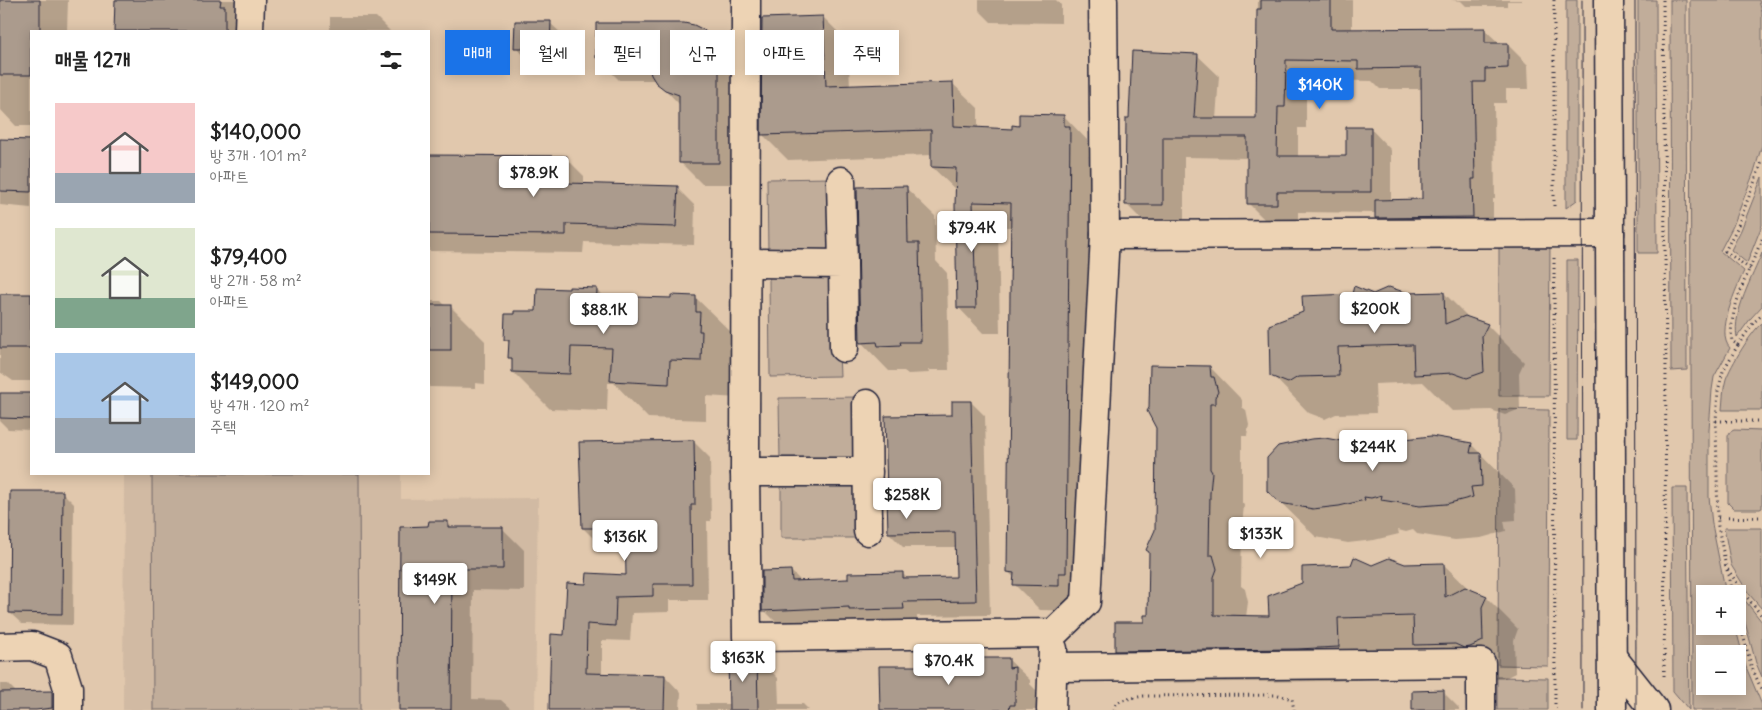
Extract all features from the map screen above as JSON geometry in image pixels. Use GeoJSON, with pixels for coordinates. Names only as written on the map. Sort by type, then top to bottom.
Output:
{"type":"FeatureCollection","features":[{"type":"Feature","properties":{"kind":"street"},"geometry":{"type":"LineString","coordinates":[[249,30],[250,0]]}},
{"type":"Feature","properties":{"kind":"street"},"geometry":{"type":"LineString","coordinates":[[746,0],[745,472],[747,637],[1054,633]]}},
{"type":"Feature","properties":{"kind":"street"},"geometry":{"type":"LineString","coordinates":[[1051,710],[1054,633],[1086,602],[1106,235],[1103,0]]}},
{"type":"Feature","properties":{"kind":"street"},"geometry":{"type":"LineString","coordinates":[[1609,0],[1612,710]]}},
{"type":"Feature","properties":{"kind":"street"},"geometry":{"type":"LineString","coordinates":[[840,181],[844,348]]}},
{"type":"Feature","properties":{"kind":"street"},"geometry":{"type":"LineString","coordinates":[[1106,235],[1610,233]]}},
{"type":"Feature","properties":{"kind":"street"},"geometry":{"type":"LineString","coordinates":[[745,264],[842,264]]}},
{"type":"Feature","properties":{"kind":"street"},"geometry":{"type":"LineString","coordinates":[[867,404],[868,530]]}},
{"type":"Feature","properties":{"kind":"street"},"geometry":{"type":"LineString","coordinates":[[745,472],[868,472]]}},
{"type":"Feature","properties":{"kind":"street"},"geometry":{"type":"LineString","coordinates":[[0,646],[32,646],[58,656],[68,688],[68,710]]}},
{"type":"Feature","properties":{"kind":"street"},"geometry":{"type":"LineString","coordinates":[[1612,657],[1654,710]]}},
{"type":"Feature","properties":{"kind":"street"},"geometry":{"type":"LineString","coordinates":[[1052,667],[1481,664],[1481,710]]}},
{"type":"Feature","properties":{"kind":"path"},"geometry":{"type":"LineString","coordinates":[[1554,0],[1555,710]]}},
{"type":"Feature","properties":{"kind":"path"},"geometry":{"type":"LineString","coordinates":[[1663,0],[1666,372],[1664,682]]}},
{"type":"Feature","properties":{"kind":"path"},"geometry":{"type":"LineString","coordinates":[[1750,269],[1725,250],[1737,228],[1762,162]]}},
{"type":"Feature","properties":{"kind":"path"},"geometry":{"type":"LineString","coordinates":[[1738,345],[1732,341],[1730,330],[1734,308],[1762,239]]}},
{"type":"Feature","properties":{"kind":"path"},"geometry":{"type":"LineString","coordinates":[[1730,585],[1718,526],[1716,421],[1720,379],[1738,345],[1754,322],[1762,315]]}},
{"type":"Feature","properties":{"kind":"path"},"geometry":{"type":"LineString","coordinates":[[1716,421],[1762,420]]}},
{"type":"Feature","properties":{"kind":"path"},"geometry":{"type":"LineString","coordinates":[[1718,518],[1762,517]]}},
{"type":"Feature","properties":{"kind":"path"},"geometry":{"type":"LineString","coordinates":[[1726,567],[1762,616]]}},
{"type":"Feature","properties":{"kind":"path"},"geometry":{"type":"LineString","coordinates":[[1743,635],[1751,665],[1762,691]]}},
{"type":"Feature","properties":{"kind":"path"},"geometry":{"type":"LineString","coordinates":[[1114,710],[1116,704],[1122,700],[1144,696],[1278,694],[1292,698],[1294,710]]}},
{"type":"Feature","properties":{"kind":"shaded area"},"geometry":{"type":"Polygon","coordinates":[[[1566,0],[1577,0],[1577,200],[1566,208],[1566,0]]]}},
{"type":"Feature","properties":{"kind":"shaded area"},"geometry":{"type":"Polygon","coordinates":[[[1638,0],[1656,0],[1657,253],[1638,253],[1638,0]]]}},
{"type":"Feature","properties":{"kind":"shaded area"},"geometry":{"type":"Polygon","coordinates":[[[1670,0],[1686,0],[1687,370],[1671,371],[1670,0]]]}},
{"type":"Feature","properties":{"kind":"shaded area"},"geometry":{"type":"Polygon","coordinates":[[[1690,0],[1759,0],[1762,13],[1762,145],[1754,172],[1733,226],[1720,251],[1744,271],[1726,321],[1726,341],[1730,348],[1714,377],[1709,430],[1709,497],[1712,524],[1724,585],[1696,585],[1696,635],[1737,635],[1740,645],[1696,645],[1696,695],[1746,695],[1746,667],[1762,705],[1762,710],[1692,710],[1690,0]]]}},
{"type":"Feature","properties":{"kind":"shaded area"},"geometry":{"type":"Polygon","coordinates":[[[1762,177],[1762,225],[1747,263],[1731,250],[1762,177]]]}},
{"type":"Feature","properties":{"kind":"shaded area"},"geometry":{"type":"Polygon","coordinates":[[[831,178],[831,249],[826,251],[768,252],[767,179],[831,178]]]}},
{"type":"Feature","properties":{"kind":"shaded area"},"geometry":{"type":"Polygon","coordinates":[[[1499,241],[1550,241],[1549,396],[1499,396],[1499,241]]]}},
{"type":"Feature","properties":{"kind":"shaded area"},"geometry":{"type":"Polygon","coordinates":[[[1762,253],[1762,306],[1737,337],[1736,327],[1740,306],[1762,253]]]}},
{"type":"Feature","properties":{"kind":"shaded area"},"geometry":{"type":"Polygon","coordinates":[[[1567,260],[1578,260],[1577,440],[1567,440],[1567,260]]]}},
{"type":"Feature","properties":{"kind":"shaded area"},"geometry":{"type":"Polygon","coordinates":[[[769,276],[831,277],[840,376],[770,377],[769,276]]]}},
{"type":"Feature","properties":{"kind":"shaded area"},"geometry":{"type":"Polygon","coordinates":[[[1762,323],[1762,410],[1722,410],[1726,379],[1747,341],[1762,323]]]}},
{"type":"Feature","properties":{"kind":"shaded area"},"geometry":{"type":"Polygon","coordinates":[[[859,397],[858,457],[852,460],[780,461],[779,398],[859,397]]]}},
{"type":"Feature","properties":{"kind":"shaded area"},"geometry":{"type":"Polygon","coordinates":[[[1499,409],[1549,410],[1548,666],[1498,665],[1499,409]]]}},
{"type":"Feature","properties":{"kind":"shaded area"},"geometry":{"type":"Polygon","coordinates":[[[1734,430],[1762,431],[1762,508],[1760,509],[1734,509],[1728,503],[1728,436],[1734,430]]]}},
{"type":"Feature","properties":{"kind":"shaded area"},"geometry":{"type":"Polygon","coordinates":[[[124,475],[401,475],[401,499],[538,498],[535,710],[123,710],[124,475]]]}},
{"type":"Feature","properties":{"kind":"shaded area"},"geometry":{"type":"Polygon","coordinates":[[[152,475],[359,475],[360,710],[153,710],[152,475]]]}},
{"type":"Feature","properties":{"kind":"shaded area"},"geometry":{"type":"Polygon","coordinates":[[[781,481],[858,483],[861,538],[781,538],[781,481]]]}},
{"type":"Feature","properties":{"kind":"shaded area"},"geometry":{"type":"Polygon","coordinates":[[[1672,488],[1687,488],[1689,710],[1673,691],[1672,488]]]}},
{"type":"Feature","properties":{"kind":"shaded area"},"geometry":{"type":"Polygon","coordinates":[[[1724,528],[1762,528],[1762,609],[1749,594],[1746,585],[1743,585],[1731,565],[1724,528]]]}},
{"type":"Feature","properties":{"kind":"shaded area"},"geometry":{"type":"Polygon","coordinates":[[[1746,602],[1762,622],[1762,677],[1756,663],[1746,626],[1746,602]]]}},
{"type":"Feature","properties":{"kind":"shaded area"},"geometry":{"type":"Polygon","coordinates":[[[1497,677],[1548,678],[1548,710],[1497,710],[1497,677]]]}},
{"type":"Feature","properties":{"kind":"building"},"geometry":{"type":"Polygon","coordinates":[[[0,0],[40,0],[40,30],[30,30],[30,75],[0,75],[0,0]]]}},
{"type":"Feature","properties":{"kind":"building"},"geometry":{"type":"Polygon","coordinates":[[[115,0],[221,0],[220,6],[225,6],[225,30],[114,30],[115,0]]]}},
{"type":"Feature","properties":{"kind":"building"},"geometry":{"type":"Polygon","coordinates":[[[1261,0],[1331,0],[1331,29],[1485,28],[1485,43],[1508,43],[1508,68],[1485,69],[1485,82],[1473,82],[1475,179],[1472,179],[1473,217],[1375,218],[1375,200],[1422,199],[1421,68],[1358,69],[1358,61],[1286,60],[1285,107],[1278,107],[1277,156],[1346,156],[1346,127],[1371,127],[1371,192],[1277,192],[1277,204],[1247,204],[1247,137],[1163,137],[1163,205],[1125,205],[1126,118],[1129,118],[1132,51],[1198,54],[1194,118],[1256,118],[1257,9],[1261,9],[1261,0]]]}},
{"type":"Feature","properties":{"kind":"building"},"geometry":{"type":"Polygon","coordinates":[[[823,16],[824,30],[762,30],[762,18],[823,16]]]}},
{"type":"Feature","properties":{"kind":"building"},"geometry":{"type":"Polygon","coordinates":[[[515,21],[551,21],[551,30],[520,30],[520,48],[514,48],[515,21]]]}},
{"type":"Feature","properties":{"kind":"building"},"geometry":{"type":"Polygon","coordinates":[[[596,23],[684,23],[704,30],[670,30],[670,75],[719,75],[719,163],[679,163],[679,95],[665,90],[656,83],[651,75],[660,75],[660,30],[596,30],[596,23]]]}},
{"type":"Feature","properties":{"kind":"building"},"geometry":{"type":"Polygon","coordinates":[[[824,39],[826,86],[953,82],[954,126],[1012,129],[1012,125],[1019,126],[1019,114],[1064,115],[1064,126],[1070,126],[1066,573],[1059,573],[1059,586],[1013,585],[1014,573],[1007,572],[1011,203],[973,202],[976,308],[957,308],[956,168],[931,167],[931,130],[761,135],[762,75],[824,75],[824,39]]]}},
{"type":"Feature","properties":{"kind":"building"},"geometry":{"type":"Polygon","coordinates":[[[0,139],[30,140],[30,192],[0,191],[0,139]]]}},
{"type":"Feature","properties":{"kind":"building"},"geometry":{"type":"Polygon","coordinates":[[[430,155],[567,156],[566,183],[678,186],[676,227],[566,224],[566,235],[430,234],[430,155]]]}},
{"type":"Feature","properties":{"kind":"building"},"geometry":{"type":"Polygon","coordinates":[[[907,186],[908,243],[919,243],[921,342],[900,342],[901,345],[878,346],[877,342],[860,343],[857,187],[907,186]]]}},
{"type":"Feature","properties":{"kind":"building"},"geometry":{"type":"Polygon","coordinates":[[[1354,286],[1373,294],[1389,287],[1407,293],[1444,292],[1445,324],[1465,316],[1488,324],[1482,336],[1484,372],[1467,378],[1453,373],[1414,375],[1413,345],[1338,347],[1339,376],[1298,377],[1288,383],[1270,376],[1269,325],[1303,312],[1302,296],[1352,294],[1354,286]]]}},
{"type":"Feature","properties":{"kind":"building"},"geometry":{"type":"Polygon","coordinates":[[[569,287],[597,288],[596,319],[636,321],[636,297],[671,298],[671,295],[696,296],[696,312],[700,312],[699,331],[702,331],[701,361],[670,360],[669,384],[610,381],[612,348],[571,347],[570,374],[512,372],[512,358],[508,358],[509,340],[504,340],[505,314],[514,314],[514,311],[536,311],[537,288],[569,289],[569,287]]]}},
{"type":"Feature","properties":{"kind":"building"},"geometry":{"type":"Polygon","coordinates":[[[0,294],[30,294],[30,348],[0,348],[0,294]]]}},
{"type":"Feature","properties":{"kind":"building"},"geometry":{"type":"Polygon","coordinates":[[[430,305],[451,305],[451,350],[430,350],[430,305]]]}},
{"type":"Feature","properties":{"kind":"building"},"geometry":{"type":"Polygon","coordinates":[[[1150,365],[1210,366],[1211,377],[1214,377],[1218,392],[1215,397],[1215,404],[1210,404],[1210,469],[1212,472],[1209,555],[1213,555],[1217,569],[1214,577],[1214,615],[1269,616],[1268,596],[1302,583],[1302,567],[1351,565],[1354,557],[1372,565],[1389,558],[1405,564],[1444,563],[1445,597],[1465,587],[1487,596],[1482,607],[1483,641],[1464,648],[1455,644],[1414,645],[1413,616],[1338,618],[1339,647],[1115,651],[1115,622],[1144,622],[1144,615],[1148,615],[1149,552],[1146,550],[1155,530],[1156,428],[1147,411],[1149,408],[1150,365]]]}},
{"type":"Feature","properties":{"kind":"building"},"geometry":{"type":"Polygon","coordinates":[[[0,393],[30,393],[30,419],[0,418],[0,393]]]}},
{"type":"Feature","properties":{"kind":"building"},"geometry":{"type":"Polygon","coordinates":[[[952,401],[971,401],[976,601],[903,602],[904,609],[849,610],[849,607],[762,611],[762,571],[791,570],[792,581],[848,579],[848,573],[903,572],[903,578],[956,577],[955,532],[888,533],[885,416],[952,415],[952,401]]]}},
{"type":"Feature","properties":{"kind":"building"},"geometry":{"type":"Polygon","coordinates":[[[1431,436],[1472,443],[1470,453],[1481,453],[1482,486],[1471,487],[1473,497],[1446,504],[1420,506],[1381,500],[1382,495],[1371,498],[1364,497],[1365,500],[1339,506],[1313,509],[1280,503],[1267,491],[1267,458],[1278,446],[1325,438],[1364,445],[1363,449],[1373,446],[1381,448],[1380,445],[1405,439],[1431,436]]]}},
{"type":"Feature","properties":{"kind":"building"},"geometry":{"type":"Polygon","coordinates":[[[694,440],[695,505],[691,505],[692,584],[653,584],[653,596],[616,597],[615,626],[587,624],[586,673],[665,675],[664,710],[549,710],[551,634],[564,635],[567,583],[586,584],[587,573],[626,575],[625,528],[582,528],[579,442],[694,440]]]}},
{"type":"Feature","properties":{"kind":"building"},"geometry":{"type":"Polygon","coordinates":[[[10,491],[63,491],[62,614],[9,613],[10,491]]]}},
{"type":"Feature","properties":{"kind":"building"},"geometry":{"type":"Polygon","coordinates":[[[429,521],[448,521],[448,527],[503,527],[503,569],[452,569],[451,710],[399,710],[400,527],[428,526],[429,521]]]}},
{"type":"Feature","properties":{"kind":"building"},"geometry":{"type":"Polygon","coordinates":[[[728,656],[757,656],[758,710],[729,710],[728,656]]]}},
{"type":"Feature","properties":{"kind":"building"},"geometry":{"type":"Polygon","coordinates":[[[963,658],[1009,658],[1009,668],[1015,667],[1015,705],[1010,705],[1009,710],[880,710],[879,666],[963,666],[963,658]]]}},
{"type":"Feature","properties":{"kind":"building"},"geometry":{"type":"Polygon","coordinates":[[[1444,690],[1444,710],[1412,710],[1412,691],[1444,690]]]}},
{"type":"Feature","properties":{"kind":"building"},"geometry":{"type":"Polygon","coordinates":[[[52,691],[52,708],[0,710],[0,692],[52,691]]]}},
{"type":"Feature","properties":{"kind":"tram line"},"geometry":{"type":"LineString","coordinates":[[1582,0],[1583,710]]}},
{"type":"Feature","properties":{"kind":"tram line"},"geometry":{"type":"LineString","coordinates":[[1635,0],[1636,710]]}}]}
